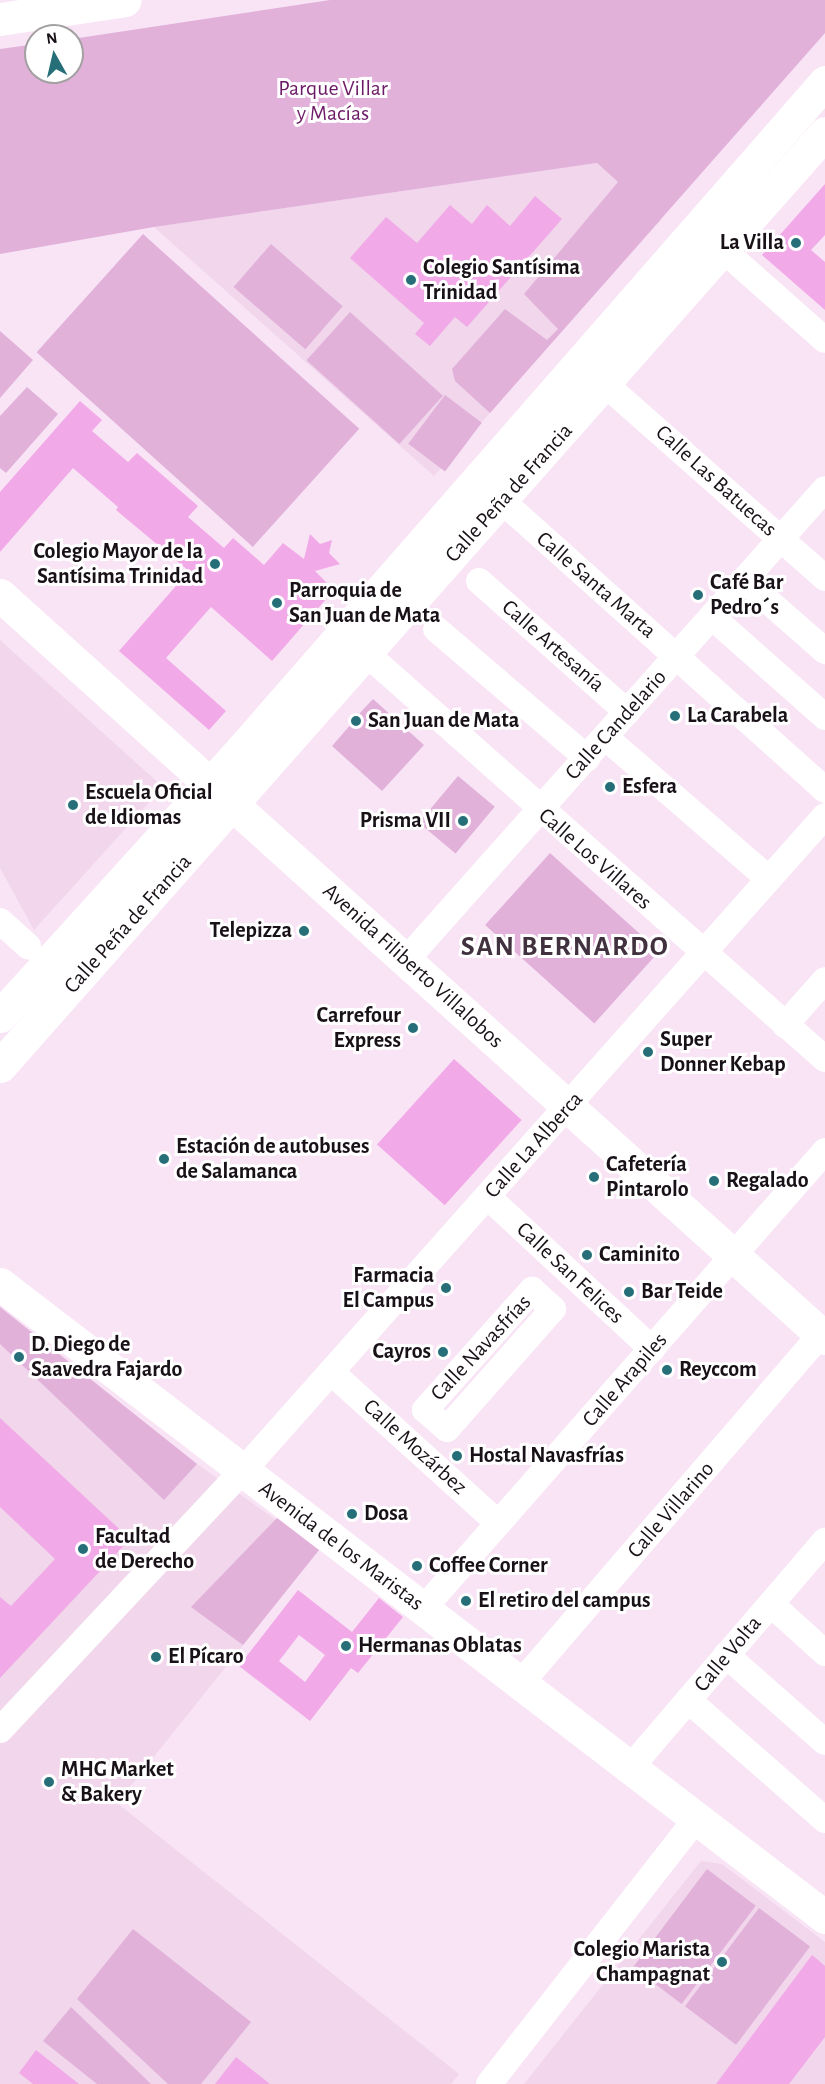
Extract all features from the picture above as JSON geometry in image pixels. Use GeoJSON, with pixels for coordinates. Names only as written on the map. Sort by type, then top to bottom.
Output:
{"type":"FeatureCollection","features":[{"type":"Feature","properties":{"kind":"main road"},"geometry":{"type":"LineString","coordinates":[[0,20],[125,0]]}},
{"type":"Feature","properties":{"kind":"main road","name":"Calle Peña de Francia"},"geometry":{"type":"LineString","coordinates":[[0,1016],[210,782],[825,82]]}},
{"type":"Feature","properties":{"kind":"main road","name":"Calle Peña de Francia"},"geometry":{"type":"LineString","coordinates":[[0,1066],[368,655],[501,500],[606,385],[825,133]]}},
{"type":"Feature","properties":{"kind":"main road","name":"Avenida Filiberto Villalobos"},"geometry":{"type":"LineString","coordinates":[[0,595],[732,1255],[824,1334]]}},
{"type":"Feature","properties":{"kind":"main road","name":"Avenida de los Maristas"},"geometry":{"type":"LineString","coordinates":[[0,1284],[696,1819],[822,1910]]}},
{"type":"Feature","properties":{"kind":"street"},"geometry":{"type":"LineString","coordinates":[[722,249],[825,340]]}},
{"type":"Feature","properties":{"kind":"street","name":"Calle Las Batuecas"},"geometry":{"type":"LineString","coordinates":[[606,385],[825,578]]}},
{"type":"Feature","properties":{"kind":"street","name":"Calle Candelario"},"geometry":{"type":"LineString","coordinates":[[406,960],[780,539],[824,493]]}},
{"type":"Feature","properties":{"kind":"street","name":"Calle Santa Marta"},"geometry":{"type":"LineString","coordinates":[[501,500],[661,641],[675,659],[825,790]]}},
{"type":"Feature","properties":{"kind":"street"},"geometry":{"type":"LineString","coordinates":[[744,580],[825,651]]}},
{"type":"Feature","properties":{"kind":"street","name":"Calle Artesanía"},"geometry":{"type":"LineString","coordinates":[[479,581],[627,712]]}},
{"type":"Feature","properties":{"kind":"street"},"geometry":{"type":"LineString","coordinates":[[712,617],[825,717]]}},
{"type":"Feature","properties":{"kind":"street"},"geometry":{"type":"LineString","coordinates":[[435,629],[586,758]]}},
{"type":"Feature","properties":{"kind":"street","name":"Calle Los Villares"},"geometry":{"type":"LineString","coordinates":[[368,655],[540,810],[825,1059]]}},
{"type":"Feature","properties":{"kind":"street"},"geometry":{"type":"LineString","coordinates":[[605,737],[769,879]]}},
{"type":"Feature","properties":{"kind":"street","name":"Calle La Alberca"},"geometry":{"type":"LineString","coordinates":[[0,1730],[331,1372],[825,816]]}},
{"type":"Feature","properties":{"kind":"street"},"geometry":{"type":"LineString","coordinates":[[0,921],[28,946]]}},
{"type":"Feature","properties":{"kind":"street"},"geometry":{"type":"LineString","coordinates":[[785,1025],[825,980]]}},
{"type":"Feature","properties":{"kind":"street","name":"Calle Arapiles"},"geometry":{"type":"LineString","coordinates":[[424,1608],[825,1151]]}},
{"type":"Feature","properties":{"kind":"street","name":"Calle San Felices"},"geometry":{"type":"LineString","coordinates":[[488,1197],[652,1349]]}},
{"type":"Feature","properties":{"kind":"street","name":"Calle Navasfrías"},"geometry":{"type":"LineString","coordinates":[[532,1290],[543,1299],[553,1309],[447,1429],[425,1410],[532,1290]]}},
{"type":"Feature","properties":{"kind":"street","name":"Calle Villarino"},"geometry":{"type":"LineString","coordinates":[[520,1684],[824,1334]]}},
{"type":"Feature","properties":{"kind":"street","name":"Calle Mozárbez"},"geometry":{"type":"LineString","coordinates":[[331,1372],[498,1522]]}},
{"type":"Feature","properties":{"kind":"street","name":"Calle Volta"},"geometry":{"type":"LineString","coordinates":[[630,1767],[771,1604],[822,1550]]}},
{"type":"Feature","properties":{"kind":"street"},"geometry":{"type":"LineString","coordinates":[[771,1604],[825,1653]]}},
{"type":"Feature","properties":{"kind":"street"},"geometry":{"type":"LineString","coordinates":[[726,1655],[825,1742]]}},
{"type":"Feature","properties":{"kind":"street"},"geometry":{"type":"LineString","coordinates":[[688,1700],[825,1821]]}},
{"type":"Feature","properties":{"kind":"street"},"geometry":{"type":"LineString","coordinates":[[489,2084],[696,1819]]}},
{"type":"Feature","properties":{"kind":"shaded area","name":"Colegio Santísima Trinidad"},"geometry":{"type":"Polygon","coordinates":[[[597,163],[661,220],[434,476],[154,227],[597,163]]]}},
{"type":"Feature","properties":{"kind":"shaded area","name":"Escuela Oficial de Idiomas"},"geometry":{"type":"Polygon","coordinates":[[[0,640],[163,787],[34,930],[0,868],[0,640]]]}},
{"type":"Feature","properties":{"kind":"shaded area"},"geometry":{"type":"Polygon","coordinates":[[[0,1307],[197,1464],[319,1550],[117,1803],[459,2074],[451,2084],[0,2084],[0,1307]]]}},
{"type":"Feature","properties":{"kind":"shaded area","name":"Colegio Marista Champagnat"},"geometry":{"type":"Polygon","coordinates":[[[701,1861],[722,1864],[825,1942],[825,2084],[524,2084],[701,1861]]]}},
{"type":"Feature","properties":{"kind":"green space","name":"Parque Villar y Macías"},"geometry":{"type":"Polygon","coordinates":[[[330,0],[825,0],[825,33],[490,413],[455,381],[452,369],[505,309],[547,340],[558,329],[524,294],[618,182],[597,163],[154,227],[0,254],[0,49],[24,46],[24,84],[84,84],[84,37],[330,0]]]}},
{"type":"Feature","properties":{"kind":"green space"},"geometry":{"type":"Polygon","coordinates":[[[143,234],[359,429],[253,547],[37,352],[143,234]]]}},
{"type":"Feature","properties":{"kind":"green space"},"geometry":{"type":"Polygon","coordinates":[[[271,244],[343,306],[305,349],[234,287],[271,244]]]}},
{"type":"Feature","properties":{"kind":"green space"},"geometry":{"type":"Polygon","coordinates":[[[350,312],[443,396],[399,444],[307,360],[350,312]]]}},
{"type":"Feature","properties":{"kind":"green space"},"geometry":{"type":"Polygon","coordinates":[[[0,331],[33,360],[0,398],[0,331]]]}},
{"type":"Feature","properties":{"kind":"green space"},"geometry":{"type":"Polygon","coordinates":[[[27,387],[58,414],[6,473],[0,468],[0,416],[27,387]]]}},
{"type":"Feature","properties":{"kind":"green space"},"geometry":{"type":"Polygon","coordinates":[[[445,395],[482,423],[445,471],[408,444],[445,395]]]}},
{"type":"Feature","properties":{"kind":"green space"},"geometry":{"type":"Polygon","coordinates":[[[373,699],[424,745],[382,791],[332,746],[352,723],[356,726],[362,719],[358,715],[373,699]]]}},
{"type":"Feature","properties":{"kind":"green space"},"geometry":{"type":"Polygon","coordinates":[[[458,776],[495,807],[456,854],[419,823],[458,776]]]}},
{"type":"Feature","properties":{"kind":"green space"},"geometry":{"type":"Polygon","coordinates":[[[550,853],[659,951],[594,1023],[485,925],[550,853]]]}},
{"type":"Feature","properties":{"kind":"green space"},"geometry":{"type":"Polygon","coordinates":[[[0,1307],[197,1464],[164,1500],[0,1344],[0,1307]]]}},
{"type":"Feature","properties":{"kind":"green space"},"geometry":{"type":"Polygon","coordinates":[[[277,1518],[319,1550],[243,1645],[191,1607],[277,1518]]]}},
{"type":"Feature","properties":{"kind":"green space"},"geometry":{"type":"Polygon","coordinates":[[[707,1869],[756,1906],[682,2004],[633,1967],[707,1869]]]}},
{"type":"Feature","properties":{"kind":"green space"},"geometry":{"type":"Polygon","coordinates":[[[759,1908],[810,1947],[736,2045],[685,2006],[759,1908]]]}},
{"type":"Feature","properties":{"kind":"green space"},"geometry":{"type":"Polygon","coordinates":[[[133,1929],[251,2022],[201,2084],[168,2084],[77,1999],[133,1929]]]}},
{"type":"Feature","properties":{"kind":"green space"},"geometry":{"type":"Polygon","coordinates":[[[71,2007],[151,2084],[97,2084],[43,2041],[71,2007]]]}},
{"type":"Feature","properties":{"kind":"building","name":"La Villa"},"geometry":{"type":"Polygon","coordinates":[[[825,184],[825,235],[811,250],[825,262],[825,310],[762,255],[825,184]]]}},
{"type":"Feature","properties":{"kind":"building","name":"Colegio Santísima Trinidad"},"geometry":{"type":"Polygon","coordinates":[[[535,196],[562,219],[467,327],[455,317],[430,346],[415,334],[424,323],[350,258],[386,217],[417,243],[450,205],[472,224],[487,205],[510,226],[535,196]]]}},
{"type":"Feature","properties":{"kind":"building","name":"Colegio Mayor de la Santísima Trinidad"},"geometry":{"type":"Polygon","coordinates":[[[80,401],[102,420],[92,431],[128,462],[137,453],[198,506],[188,517],[224,548],[233,538],[264,565],[283,543],[304,559],[310,534],[320,544],[332,540],[329,553],[340,564],[315,571],[334,590],[272,661],[211,607],[166,658],[226,711],[209,730],[119,651],[189,571],[116,510],[118,507],[73,468],[0,552],[0,492],[80,401]]]}},
{"type":"Feature","properties":{"kind":"building"},"geometry":{"type":"Polygon","coordinates":[[[454,1059],[522,1120],[445,1205],[377,1144],[454,1059]]]}},
{"type":"Feature","properties":{"kind":"building","name":"Facultad de Derecho"},"geometry":{"type":"Polygon","coordinates":[[[0,1418],[130,1539],[0,1678],[0,1597],[11,1606],[55,1559],[0,1507],[0,1418]]]}},
{"type":"Feature","properties":{"kind":"building","name":"Hermanas Oblatas"},"geometry":{"type":"Polygon","coordinates":[[[298,1590],[352,1632],[379,1598],[403,1617],[358,1673],[351,1668],[310,1721],[239,1666],[298,1590]],[[299,1635],[279,1661],[305,1682],[325,1655],[299,1635]]]}},
{"type":"Feature","properties":{"kind":"building","name":"Colegio Marista Champagnat"},"geometry":{"type":"Polygon","coordinates":[[[812,1955],[825,1966],[825,2037],[789,2084],[716,2084],[812,1955]]]}},
{"type":"Feature","properties":{"kind":"building"},"geometry":{"type":"Polygon","coordinates":[[[36,2050],[79,2084],[33,2084],[19,2073],[36,2050]]]}},
{"type":"Feature","properties":{"kind":"building"},"geometry":{"type":"Polygon","coordinates":[[[236,2057],[270,2084],[215,2084],[236,2057]]]}},
{"type":"Feature","properties":{"kind":"place","name":"La Villa"},"geometry":{"type":"Point","coordinates":[796,243]}},
{"type":"Feature","properties":{"kind":"place","name":"Colegio Santísima Trinidad"},"geometry":{"type":"Point","coordinates":[411,280]}},
{"type":"Feature","properties":{"kind":"place","name":"Colegio Mayor de la Santísima Trinidad"},"geometry":{"type":"Point","coordinates":[215,564]}},
{"type":"Feature","properties":{"kind":"place","name":"Café Bar Pedro´s"},"geometry":{"type":"Point","coordinates":[698,595]}},
{"type":"Feature","properties":{"kind":"place","name":"Parroquia de San Juan de Mata"},"geometry":{"type":"Point","coordinates":[277,603]}},
{"type":"Feature","properties":{"kind":"place","name":"La Carabela"},"geometry":{"type":"Point","coordinates":[675,716]}},
{"type":"Feature","properties":{"kind":"place","name":"San Juan de Mata"},"geometry":{"type":"Point","coordinates":[356,721]}},
{"type":"Feature","properties":{"kind":"place","name":"Esfera"},"geometry":{"type":"Point","coordinates":[610,787]}},
{"type":"Feature","properties":{"kind":"place","name":"Escuela Oficial de Idiomas"},"geometry":{"type":"Point","coordinates":[73,805]}},
{"type":"Feature","properties":{"kind":"place","name":"Prisma VII"},"geometry":{"type":"Point","coordinates":[463,821]}},
{"type":"Feature","properties":{"kind":"place","name":"Telepizza"},"geometry":{"type":"Point","coordinates":[304,931]}},
{"type":"Feature","properties":{"kind":"place","name":"Carrefour Express"},"geometry":{"type":"Point","coordinates":[413,1028]}},
{"type":"Feature","properties":{"kind":"place","name":"Super Donner Kebap"},"geometry":{"type":"Point","coordinates":[648,1052]}},
{"type":"Feature","properties":{"kind":"place","name":"Estación de autobuses de Salamanca"},"geometry":{"type":"Point","coordinates":[164,1159]}},
{"type":"Feature","properties":{"kind":"place","name":"Cafetería Pintarolo"},"geometry":{"type":"Point","coordinates":[594,1177]}},
{"type":"Feature","properties":{"kind":"place","name":"Regalado"},"geometry":{"type":"Point","coordinates":[714,1181]}},
{"type":"Feature","properties":{"kind":"place","name":"Caminito"},"geometry":{"type":"Point","coordinates":[587,1255]}},
{"type":"Feature","properties":{"kind":"place","name":"Farmacia El Campus"},"geometry":{"type":"Point","coordinates":[446,1288]}},
{"type":"Feature","properties":{"kind":"place","name":"Bar Teide"},"geometry":{"type":"Point","coordinates":[629,1292]}},
{"type":"Feature","properties":{"kind":"place","name":"Cayros"},"geometry":{"type":"Point","coordinates":[443,1352]}},
{"type":"Feature","properties":{"kind":"place","name":"D. Diego de Saavedra Fajardo"},"geometry":{"type":"Point","coordinates":[19,1357]}},
{"type":"Feature","properties":{"kind":"place","name":"Reyccom"},"geometry":{"type":"Point","coordinates":[667,1370]}},
{"type":"Feature","properties":{"kind":"place","name":"Hostal Navasfrías"},"geometry":{"type":"Point","coordinates":[457,1456]}},
{"type":"Feature","properties":{"kind":"place","name":"Dosa"},"geometry":{"type":"Point","coordinates":[352,1514]}},
{"type":"Feature","properties":{"kind":"place","name":"Facultad de Derecho"},"geometry":{"type":"Point","coordinates":[83,1549]}},
{"type":"Feature","properties":{"kind":"place","name":"Coffee Corner"},"geometry":{"type":"Point","coordinates":[417,1566]}},
{"type":"Feature","properties":{"kind":"place","name":"El retiro del campus"},"geometry":{"type":"Point","coordinates":[466,1601]}},
{"type":"Feature","properties":{"kind":"place","name":"Hermanas Oblatas"},"geometry":{"type":"Point","coordinates":[346,1646]}},
{"type":"Feature","properties":{"kind":"place","name":"El Pícaro"},"geometry":{"type":"Point","coordinates":[156,1657]}},
{"type":"Feature","properties":{"kind":"place","name":"MHG Market & Bakery"},"geometry":{"type":"Point","coordinates":[49,1782]}},
{"type":"Feature","properties":{"kind":"place","name":"Colegio Marista Champagnat"},"geometry":{"type":"Point","coordinates":[722,1962]}},
{"type":"Feature","properties":{"kind":"district","name":"SAN BERNARDO"},"geometry":{"type":"Point","coordinates":[565,947]}}]}
